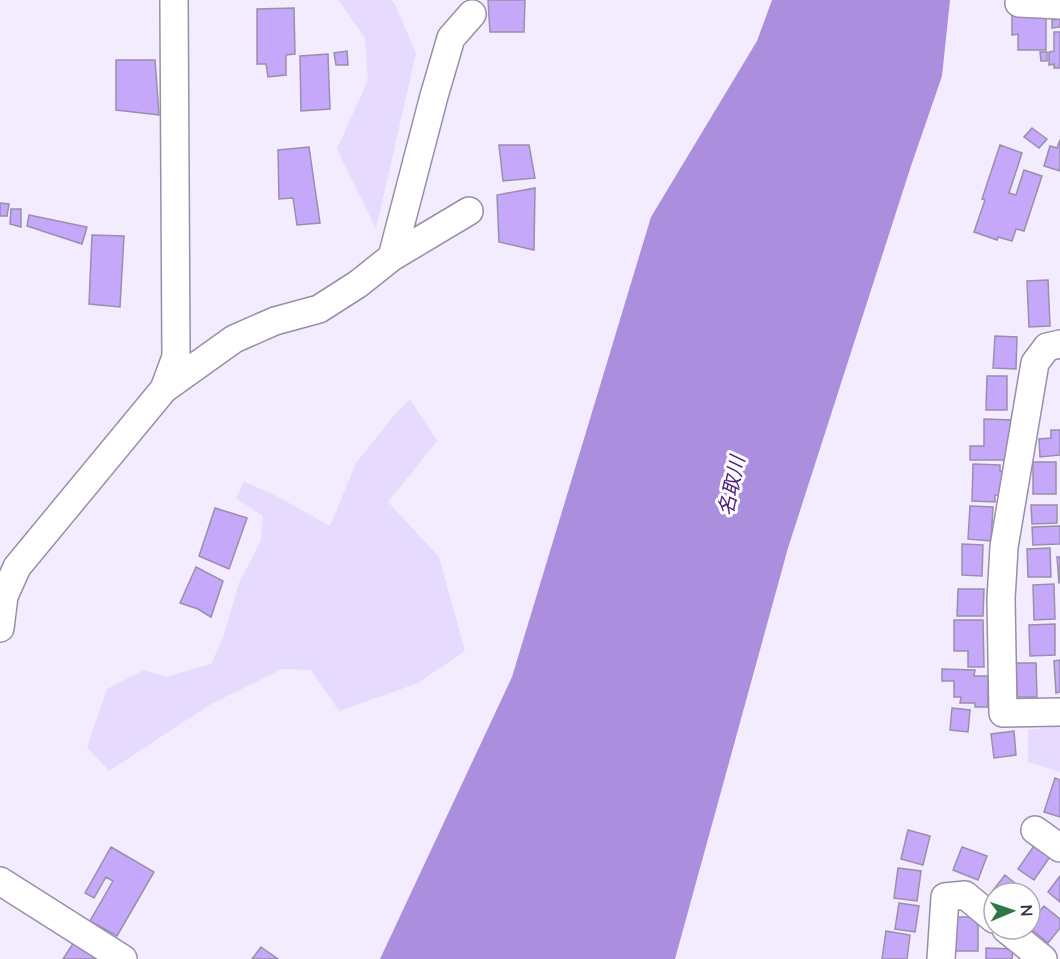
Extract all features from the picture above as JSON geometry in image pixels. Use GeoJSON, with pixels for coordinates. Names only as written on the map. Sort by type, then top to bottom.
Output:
{"type":"FeatureCollection","features":[{"type":"Feature","properties":{"kind":"street"},"geometry":{"type":"LineString","coordinates":[[165,389],[176,357],[174,0]]}},
{"type":"Feature","properties":{"kind":"street"},"geometry":{"type":"LineString","coordinates":[[1018,3],[1060,4]]}},
{"type":"Feature","properties":{"kind":"street"},"geometry":{"type":"LineString","coordinates":[[392,257],[451,38],[472,14]]}},
{"type":"Feature","properties":{"kind":"street"},"geometry":{"type":"LineString","coordinates":[[0,628],[4,596],[17,567],[165,389],[234,339],[275,321],[319,309],[358,284],[392,257],[469,211]]}},
{"type":"Feature","properties":{"kind":"street"},"geometry":{"type":"LineString","coordinates":[[1060,344],[1047,347],[1035,363],[1004,547],[1001,599],[1002,713],[1060,712]]}},
{"type":"Feature","properties":{"kind":"street"},"geometry":{"type":"LineString","coordinates":[[1035,830],[1060,848]]}},
{"type":"Feature","properties":{"kind":"street"},"geometry":{"type":"LineString","coordinates":[[0,881],[123,959]]}},
{"type":"Feature","properties":{"kind":"street"},"geometry":{"type":"LineString","coordinates":[[941,959],[945,897],[965,895],[982,909]]}},
{"type":"Feature","properties":{"kind":"street"},"geometry":{"type":"LineString","coordinates":[[1021,941],[1043,959]]}},
{"type":"Feature","properties":{"kind":"shaded area"},"geometry":{"type":"Polygon","coordinates":[[[338,0],[391,0],[394,2],[416,53],[376,229],[337,149],[368,80],[365,38],[338,0]]]}},
{"type":"Feature","properties":{"kind":"shaded area"},"geometry":{"type":"Polygon","coordinates":[[[410,399],[437,441],[388,502],[439,557],[465,651],[418,683],[339,711],[311,670],[282,669],[211,704],[109,771],[87,747],[107,689],[144,670],[166,677],[211,664],[224,635],[239,583],[261,540],[263,516],[236,498],[244,481],[330,526],[356,463],[410,399]]]}},
{"type":"Feature","properties":{"kind":"shaded area"},"geometry":{"type":"Polygon","coordinates":[[[1060,726],[1060,772],[1028,762],[1028,730],[1060,726]]]}},
{"type":"Feature","properties":{"kind":"water","name":"名取川"},"geometry":{"type":"Polygon","coordinates":[[[772,0],[950,0],[942,76],[788,548],[675,959],[380,959],[512,677],[651,217],[757,41],[772,0]]]}},
{"type":"Feature","properties":{"kind":"building"},"geometry":{"type":"Polygon","coordinates":[[[488,0],[525,0],[524,32],[490,32],[488,0]]]}},
{"type":"Feature","properties":{"kind":"building"},"geometry":{"type":"Polygon","coordinates":[[[294,8],[295,54],[286,55],[286,75],[268,77],[266,64],[257,64],[257,9],[294,8]]]}},
{"type":"Feature","properties":{"kind":"building"},"geometry":{"type":"Polygon","coordinates":[[[1046,14],[1046,50],[1018,50],[1018,34],[1012,35],[1012,15],[1046,14]]]}},
{"type":"Feature","properties":{"kind":"building"},"geometry":{"type":"Polygon","coordinates":[[[1060,19],[1060,27],[1052,28],[1052,20],[1060,19]]]}},
{"type":"Feature","properties":{"kind":"building"},"geometry":{"type":"Polygon","coordinates":[[[1054,32],[1060,32],[1060,68],[1054,68],[1054,64],[1049,65],[1049,52],[1054,51],[1054,32]]]}},
{"type":"Feature","properties":{"kind":"building"},"geometry":{"type":"Polygon","coordinates":[[[347,51],[348,65],[336,65],[334,53],[347,51]]]}},
{"type":"Feature","properties":{"kind":"building"},"geometry":{"type":"Polygon","coordinates":[[[1040,52],[1047,52],[1047,61],[1041,61],[1040,52]]]}},
{"type":"Feature","properties":{"kind":"building"},"geometry":{"type":"Polygon","coordinates":[[[328,54],[330,109],[301,111],[300,56],[328,54]]]}},
{"type":"Feature","properties":{"kind":"building"},"geometry":{"type":"Polygon","coordinates":[[[116,60],[155,60],[159,115],[116,110],[116,60]]]}},
{"type":"Feature","properties":{"kind":"building"},"geometry":{"type":"Polygon","coordinates":[[[1032,128],[1047,139],[1039,148],[1024,137],[1032,128]]]}},
{"type":"Feature","properties":{"kind":"building"},"geometry":{"type":"Polygon","coordinates":[[[1060,140],[1060,171],[1044,166],[1050,146],[1057,148],[1060,140]]]}},
{"type":"Feature","properties":{"kind":"building"},"geometry":{"type":"Polygon","coordinates":[[[499,145],[529,145],[535,178],[503,181],[499,145]]]}},
{"type":"Feature","properties":{"kind":"building"},"geometry":{"type":"Polygon","coordinates":[[[1000,145],[1022,153],[1009,193],[1016,195],[1024,170],[1042,176],[1024,231],[1016,229],[1012,241],[998,237],[997,240],[974,232],[1000,145]]]}},
{"type":"Feature","properties":{"kind":"building"},"geometry":{"type":"Polygon","coordinates":[[[309,147],[320,223],[297,225],[293,198],[279,199],[278,150],[309,147]]]}},
{"type":"Feature","properties":{"kind":"building"},"geometry":{"type":"Polygon","coordinates":[[[535,188],[534,250],[499,242],[497,195],[535,188]]]}},
{"type":"Feature","properties":{"kind":"building"},"geometry":{"type":"Polygon","coordinates":[[[0,203],[9,204],[7,216],[0,216],[0,203]]]}},
{"type":"Feature","properties":{"kind":"building"},"geometry":{"type":"Polygon","coordinates":[[[11,209],[21,209],[21,227],[10,224],[11,209]]]}},
{"type":"Feature","properties":{"kind":"building"},"geometry":{"type":"Polygon","coordinates":[[[29,215],[87,227],[82,244],[27,226],[29,215]]]}},
{"type":"Feature","properties":{"kind":"building"},"geometry":{"type":"Polygon","coordinates":[[[92,235],[124,236],[120,307],[89,304],[92,235]]]}},
{"type":"Feature","properties":{"kind":"building"},"geometry":{"type":"Polygon","coordinates":[[[1048,280],[1050,326],[1029,327],[1027,281],[1048,280]]]}},
{"type":"Feature","properties":{"kind":"building"},"geometry":{"type":"Polygon","coordinates":[[[995,336],[1017,337],[1016,369],[993,368],[995,336]]]}},
{"type":"Feature","properties":{"kind":"building"},"geometry":{"type":"Polygon","coordinates":[[[987,376],[1007,376],[1007,410],[986,410],[987,376]]]}},
{"type":"Feature","properties":{"kind":"building"},"geometry":{"type":"Polygon","coordinates":[[[984,419],[1014,420],[1014,460],[970,460],[970,446],[984,446],[984,419]]]}},
{"type":"Feature","properties":{"kind":"building"},"geometry":{"type":"Polygon","coordinates":[[[1051,430],[1060,430],[1060,455],[1040,457],[1039,439],[1051,438],[1051,430]]]}},
{"type":"Feature","properties":{"kind":"building"},"geometry":{"type":"Polygon","coordinates":[[[1033,462],[1056,462],[1056,494],[1033,494],[1033,462]]]}},
{"type":"Feature","properties":{"kind":"building"},"geometry":{"type":"Polygon","coordinates":[[[973,464],[1000,465],[1000,471],[1006,472],[1006,484],[1000,484],[1000,495],[995,495],[995,502],[972,501],[973,464]]]}},
{"type":"Feature","properties":{"kind":"building"},"geometry":{"type":"Polygon","coordinates":[[[1031,505],[1057,505],[1057,523],[1032,524],[1031,505]]]}},
{"type":"Feature","properties":{"kind":"building"},"geometry":{"type":"Polygon","coordinates":[[[970,506],[993,507],[991,541],[968,539],[970,506]]]}},
{"type":"Feature","properties":{"kind":"building"},"geometry":{"type":"Polygon","coordinates":[[[215,508],[247,518],[229,569],[199,556],[215,508]]]}},
{"type":"Feature","properties":{"kind":"building"},"geometry":{"type":"Polygon","coordinates":[[[1060,526],[1060,544],[1033,545],[1032,527],[1060,526]]]}},
{"type":"Feature","properties":{"kind":"building"},"geometry":{"type":"Polygon","coordinates":[[[962,544],[983,545],[982,576],[962,575],[962,544]]]}},
{"type":"Feature","properties":{"kind":"building"},"geometry":{"type":"Polygon","coordinates":[[[1050,548],[1051,577],[1028,577],[1027,549],[1050,548]]]}},
{"type":"Feature","properties":{"kind":"building"},"geometry":{"type":"Polygon","coordinates":[[[1057,557],[1060,557],[1059,583],[1057,557]]]}},
{"type":"Feature","properties":{"kind":"building"},"geometry":{"type":"Polygon","coordinates":[[[196,567],[223,581],[211,617],[198,609],[180,603],[196,567]]]}},
{"type":"Feature","properties":{"kind":"building"},"geometry":{"type":"Polygon","coordinates":[[[1054,584],[1055,619],[1034,620],[1033,585],[1054,584]]]}},
{"type":"Feature","properties":{"kind":"building"},"geometry":{"type":"Polygon","coordinates":[[[958,589],[984,589],[983,616],[957,616],[958,589]]]}},
{"type":"Feature","properties":{"kind":"building"},"geometry":{"type":"Polygon","coordinates":[[[954,620],[983,620],[984,667],[968,667],[968,651],[954,651],[954,620]]]}},
{"type":"Feature","properties":{"kind":"building"},"geometry":{"type":"Polygon","coordinates":[[[1055,624],[1055,655],[1030,656],[1029,625],[1055,624]]]}},
{"type":"Feature","properties":{"kind":"building"},"geometry":{"type":"Polygon","coordinates":[[[1060,660],[1060,692],[1056,693],[1054,661],[1060,660]]]}},
{"type":"Feature","properties":{"kind":"building"},"geometry":{"type":"Polygon","coordinates":[[[1016,663],[1036,663],[1037,697],[1017,697],[1016,663]]]}},
{"type":"Feature","properties":{"kind":"building"},"geometry":{"type":"Polygon","coordinates":[[[942,669],[975,670],[974,676],[988,676],[988,707],[975,707],[975,703],[960,703],[961,697],[954,697],[954,681],[942,681],[942,669]]]}},
{"type":"Feature","properties":{"kind":"building"},"geometry":{"type":"Polygon","coordinates":[[[952,708],[970,710],[968,732],[950,730],[952,708]]]}},
{"type":"Feature","properties":{"kind":"building"},"geometry":{"type":"Polygon","coordinates":[[[1014,731],[1016,755],[994,758],[991,734],[1014,731]]]}},
{"type":"Feature","properties":{"kind":"building"},"geometry":{"type":"Polygon","coordinates":[[[1055,778],[1060,780],[1060,817],[1044,812],[1055,778]]]}},
{"type":"Feature","properties":{"kind":"building"},"geometry":{"type":"Polygon","coordinates":[[[908,830],[930,836],[923,865],[901,859],[908,830]]]}},
{"type":"Feature","properties":{"kind":"building"},"geometry":{"type":"Polygon","coordinates":[[[1038,840],[1054,851],[1034,880],[1018,869],[1038,840]]]}},
{"type":"Feature","properties":{"kind":"building"},"geometry":{"type":"Polygon","coordinates":[[[111,847],[154,872],[117,936],[90,921],[113,881],[106,877],[94,898],[85,893],[111,847]]]}},
{"type":"Feature","properties":{"kind":"building"},"geometry":{"type":"Polygon","coordinates":[[[962,847],[987,856],[978,880],[953,870],[962,847]]]}},
{"type":"Feature","properties":{"kind":"building"},"geometry":{"type":"Polygon","coordinates":[[[898,868],[921,871],[917,901],[894,898],[898,868]]]}},
{"type":"Feature","properties":{"kind":"building"},"geometry":{"type":"Polygon","coordinates":[[[1005,875],[1012,881],[1000,881],[1005,875]]]}},
{"type":"Feature","properties":{"kind":"building"},"geometry":{"type":"Polygon","coordinates":[[[1060,876],[1060,902],[1048,892],[1060,876]]]}},
{"type":"Feature","properties":{"kind":"building"},"geometry":{"type":"Polygon","coordinates":[[[899,903],[919,906],[915,932],[895,929],[899,903]]]}},
{"type":"Feature","properties":{"kind":"building"},"geometry":{"type":"Polygon","coordinates":[[[1044,906],[1060,919],[1060,928],[1048,943],[1042,938],[1042,908],[1044,906]]]}},
{"type":"Feature","properties":{"kind":"building"},"geometry":{"type":"Polygon","coordinates":[[[951,917],[978,917],[978,951],[950,951],[951,917]]]}},
{"type":"Feature","properties":{"kind":"building"},"geometry":{"type":"Polygon","coordinates":[[[886,931],[910,935],[907,959],[882,959],[886,931]]]}},
{"type":"Feature","properties":{"kind":"building"},"geometry":{"type":"Polygon","coordinates":[[[76,939],[102,959],[63,959],[76,939]]]}},
{"type":"Feature","properties":{"kind":"building"},"geometry":{"type":"Polygon","coordinates":[[[261,947],[278,959],[252,959],[261,947]]]}},
{"type":"Feature","properties":{"kind":"building"},"geometry":{"type":"Polygon","coordinates":[[[986,948],[1013,949],[1012,959],[986,959],[986,948]]]}}]}
